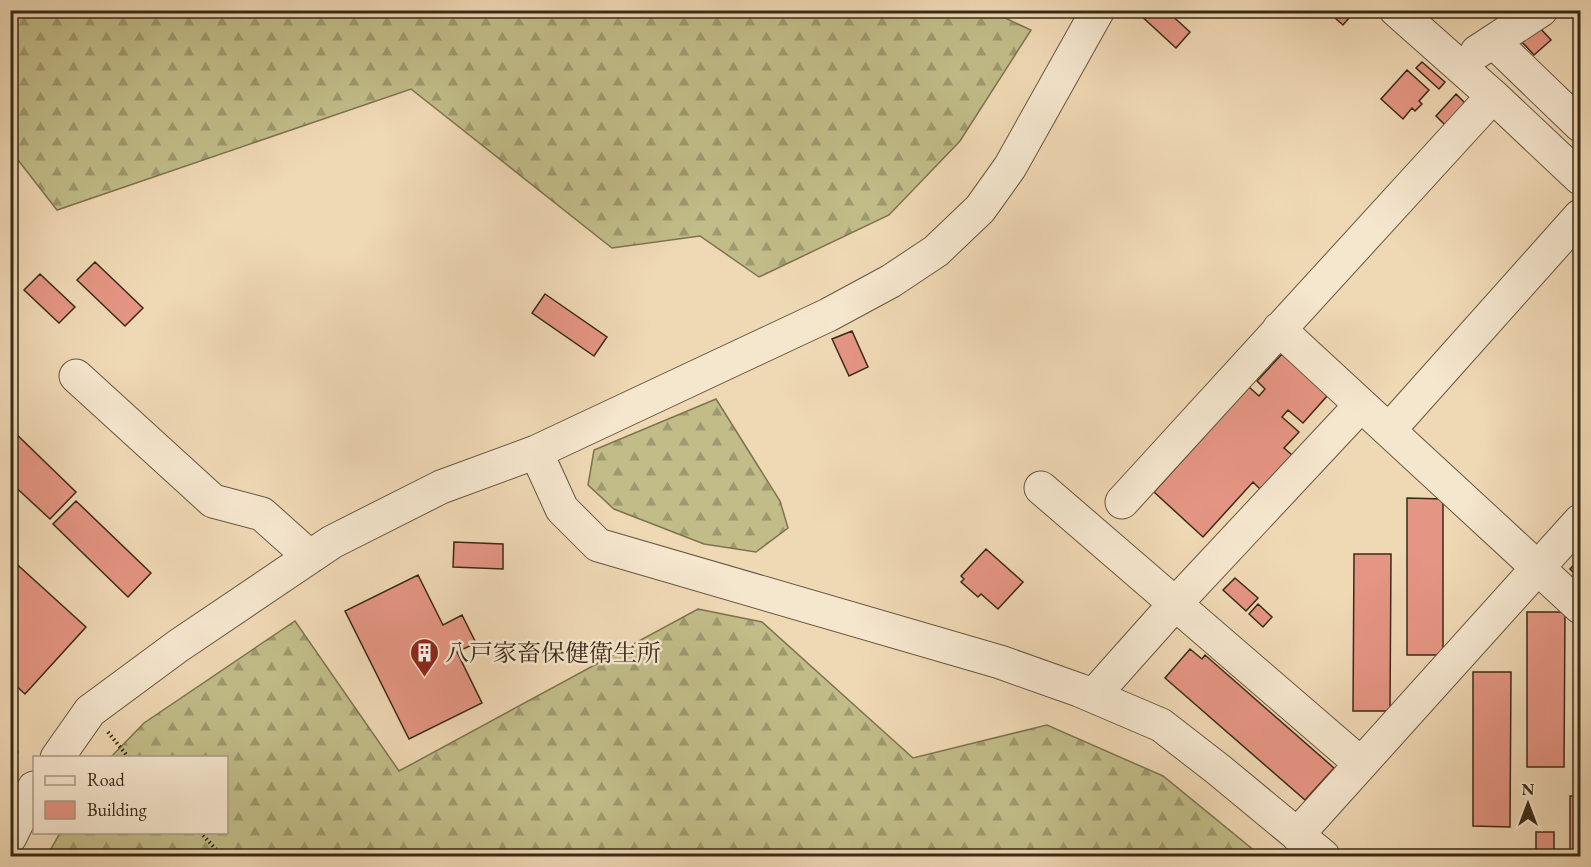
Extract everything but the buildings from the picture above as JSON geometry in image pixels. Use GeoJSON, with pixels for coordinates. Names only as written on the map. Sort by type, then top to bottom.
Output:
{"type":"FeatureCollection","features":[{"type":"Feature","properties":{"kind":"street"},"geometry":{"type":"LineString","coordinates":[[58,756],[90,711],[178,646],[332,542],[441,487],[536,452],[828,315],[891,281],[936,251],[980,209],[1010,167],[1098,10]]}},
{"type":"Feature","properties":{"kind":"street"},"geometry":{"type":"LineString","coordinates":[[1396,10],[1581,178]]}},
{"type":"Feature","properties":{"kind":"street"},"geometry":{"type":"LineString","coordinates":[[1457,64],[1540,10]]}},
{"type":"Feature","properties":{"kind":"street"},"geometry":{"type":"LineString","coordinates":[[1494,42],[1581,125]]}},
{"type":"Feature","properties":{"kind":"street"},"geometry":{"type":"LineString","coordinates":[[1122,502],[1493,96]]}},
{"type":"Feature","properties":{"kind":"street"},"geometry":{"type":"LineString","coordinates":[[1389,430],[1581,216]]}},
{"type":"Feature","properties":{"kind":"street"},"geometry":{"type":"LineString","coordinates":[[1279,329],[1581,607]]}},
{"type":"Feature","properties":{"kind":"street"},"geometry":{"type":"LineString","coordinates":[[76,376],[213,501],[262,514],[310,556]]}},
{"type":"Feature","properties":{"kind":"street"},"geometry":{"type":"LineString","coordinates":[[1093,696],[1175,604],[1361,405]]}},
{"type":"Feature","properties":{"kind":"street"},"geometry":{"type":"LineString","coordinates":[[536,452],[562,509],[598,545],[1000,662],[1093,696],[1161,725],[1323,856]]}},
{"type":"Feature","properties":{"kind":"street"},"geometry":{"type":"LineString","coordinates":[[1041,488],[1361,764]]}},
{"type":"Feature","properties":{"kind":"street"},"geometry":{"type":"LineString","coordinates":[[1297,835],[1581,521]]}},
{"type":"Feature","properties":{"kind":"street"},"geometry":{"type":"LineString","coordinates":[[10,837],[33,790]]}},
{"type":"Feature","properties":{"kind":"path"},"geometry":{"type":"LineString","coordinates":[[202,834],[222,856]]}},
{"type":"Feature","properties":{"kind":"green space"},"geometry":{"type":"Polygon","coordinates":[[[11,11],[990,11],[1031,30],[960,141],[889,215],[759,277],[700,236],[612,248],[411,89],[57,210],[11,151],[11,11]]]}},
{"type":"Feature","properties":{"kind":"green space"},"geometry":{"type":"Polygon","coordinates":[[[716,399],[780,501],[788,528],[756,552],[704,544],[614,509],[588,485],[594,450],[716,399]]]}},
{"type":"Feature","properties":{"kind":"green space"},"geometry":{"type":"Polygon","coordinates":[[[698,609],[762,622],[913,758],[1047,725],[1163,776],[1261,856],[47,856],[59,834],[228,834],[228,756],[112,756],[144,723],[295,621],[399,771],[698,609]]]}},
{"type":"Feature","properties":{"kind":"place","name":"八戸家畜保健衛生所"},"geometry":{"type":"Point","coordinates":[424,678]}}]}
